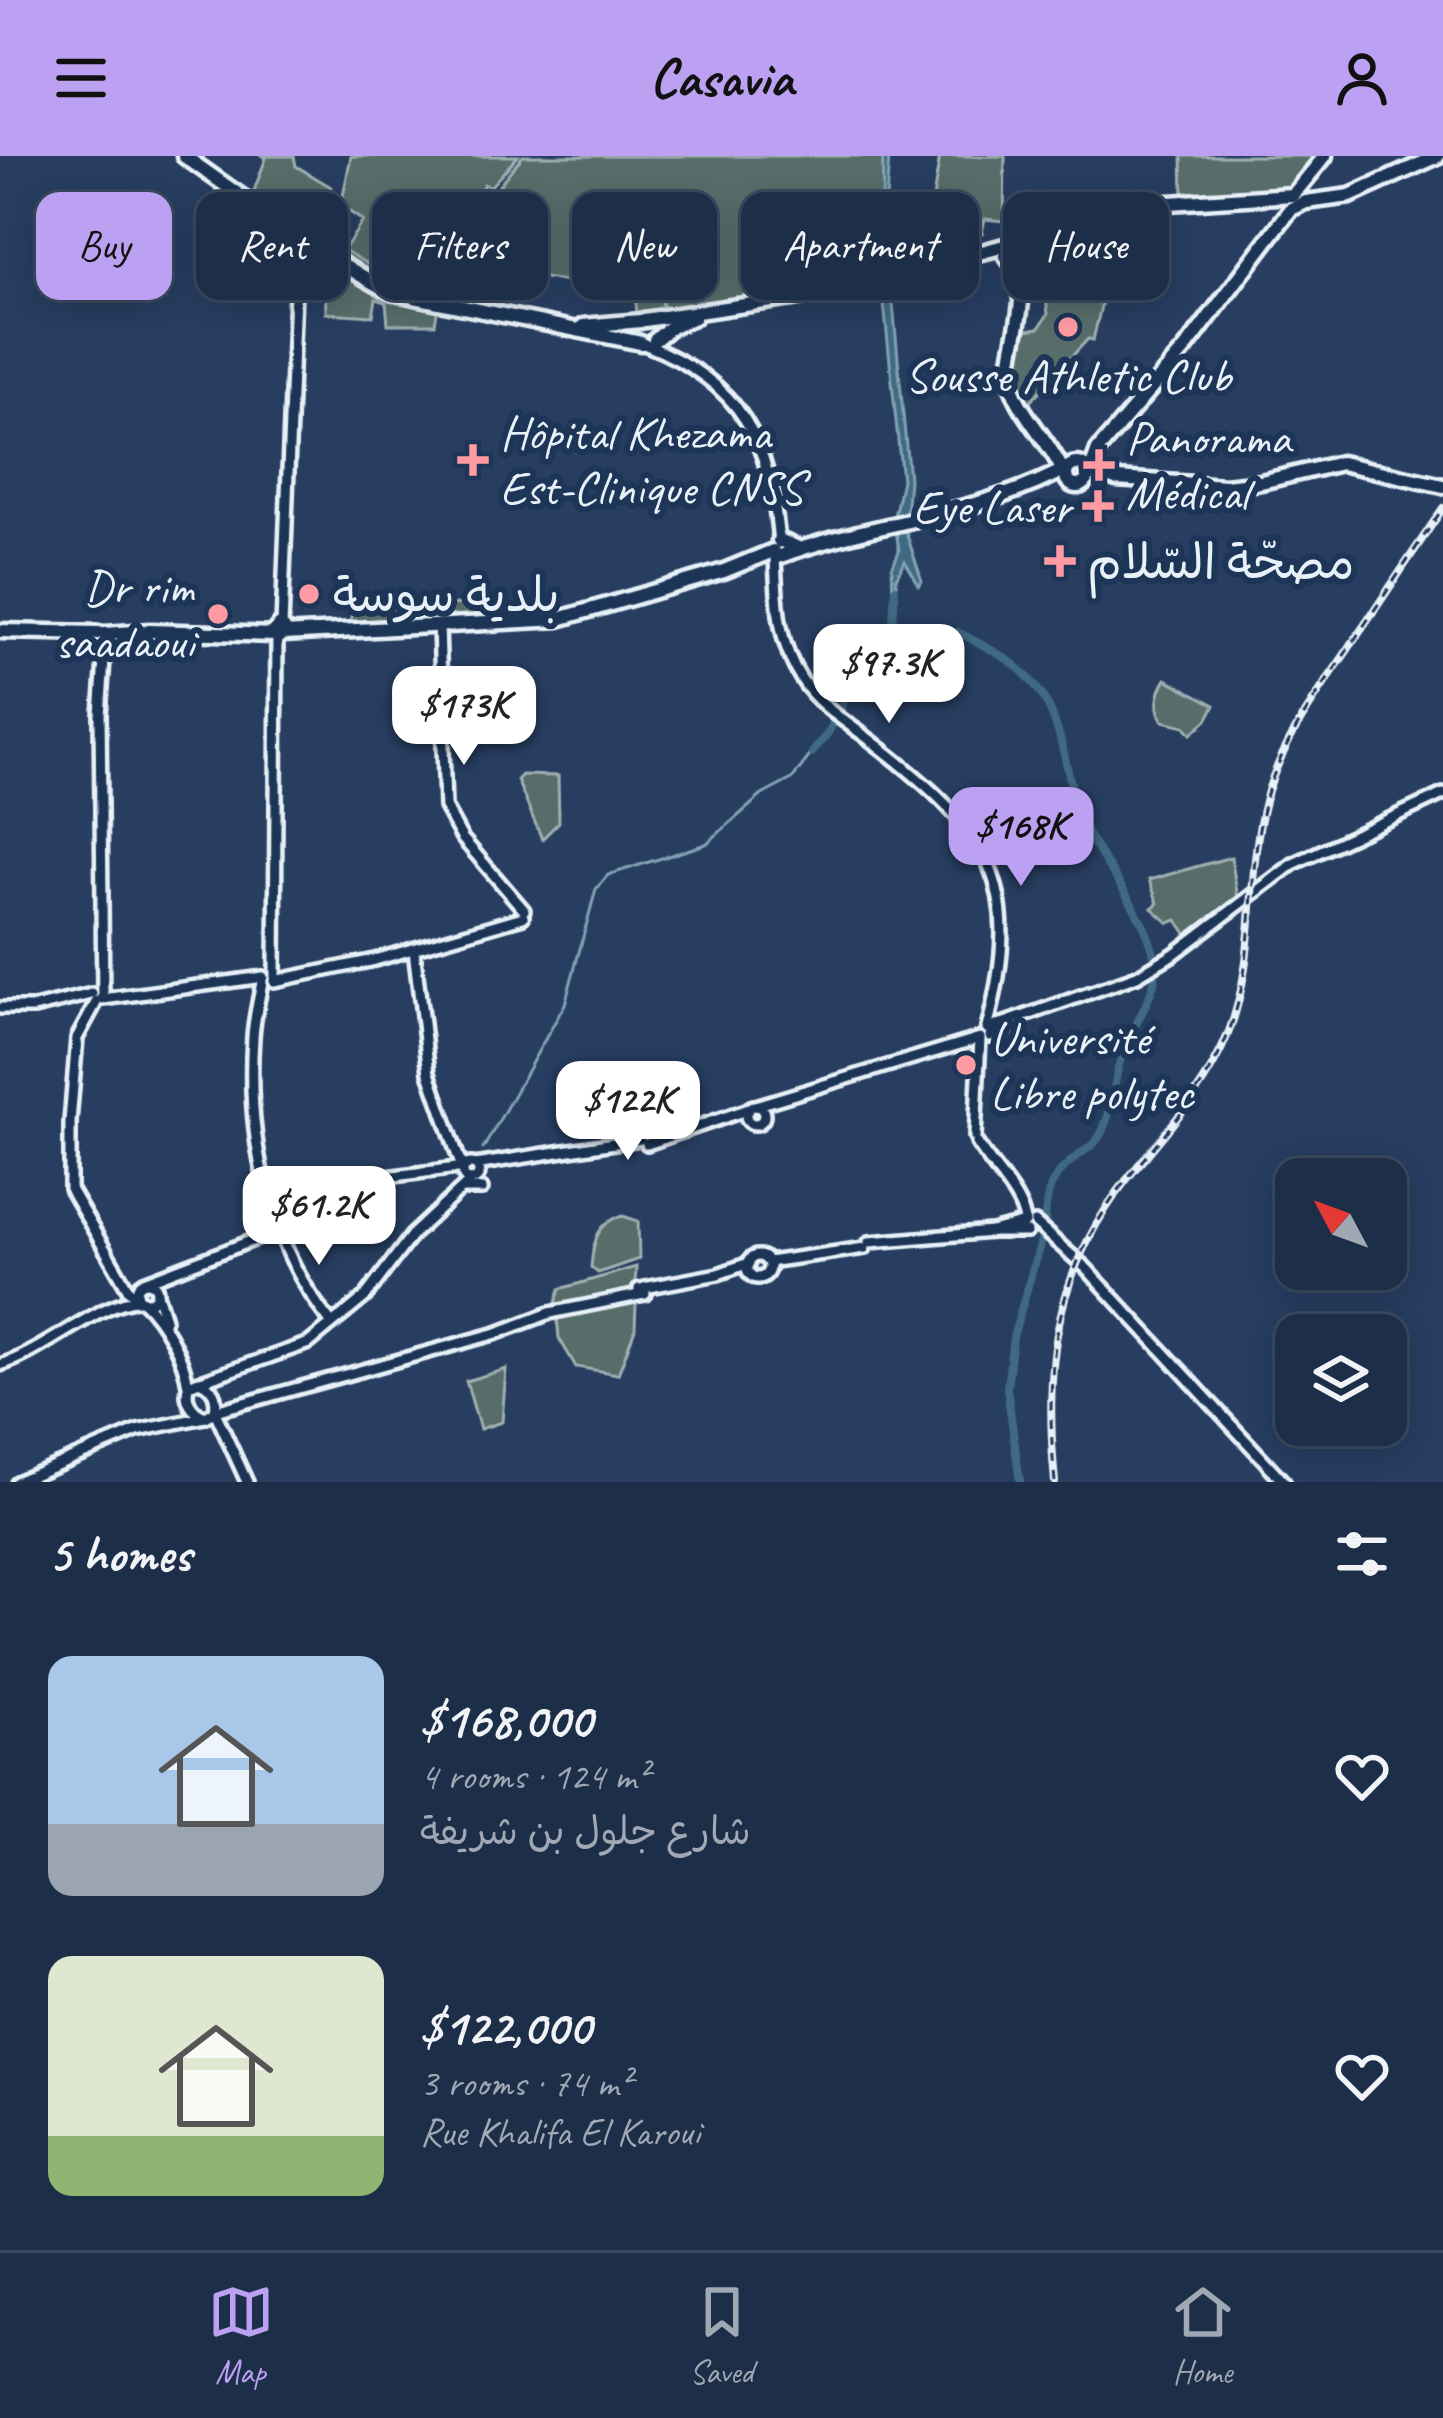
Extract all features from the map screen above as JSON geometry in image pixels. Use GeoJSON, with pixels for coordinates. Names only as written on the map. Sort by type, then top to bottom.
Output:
{"type":"FeatureCollection","features":[{"type":"Feature","properties":{"kind":"main road"},"geometry":{"type":"LineString","coordinates":[[184,156],[235,192]]}},
{"type":"Feature","properties":{"kind":"main road"},"geometry":{"type":"LineString","coordinates":[[195,156],[245,192]]}},
{"type":"Feature","properties":{"kind":"main road"},"geometry":{"type":"LineString","coordinates":[[1169,203],[1295,194],[1325,156]]}},
{"type":"Feature","properties":{"kind":"main road"},"geometry":{"type":"LineString","coordinates":[[1077,475],[1193,339],[1271,231],[1295,206],[1358,194],[1438,156]]}},
{"type":"Feature","properties":{"kind":"main road"},"geometry":{"type":"LineString","coordinates":[[1315,170],[1314,188],[1330,198]]}},
{"type":"Feature","properties":{"kind":"main road"},"geometry":{"type":"LineString","coordinates":[[1256,199],[1275,207],[1271,231]]}},
{"type":"Feature","properties":{"kind":"main road"},"geometry":{"type":"LineString","coordinates":[[348,264],[400,289],[568,325],[643,320],[785,300]]}},
{"type":"Feature","properties":{"kind":"main road"},"geometry":{"type":"LineString","coordinates":[[348,270],[395,293],[652,339],[694,317],[823,300]]}},
{"type":"Feature","properties":{"kind":"main road"},"geometry":{"type":"LineString","coordinates":[[1019,300],[1012,387],[1054,450],[1077,475]]}},
{"type":"Feature","properties":{"kind":"main road"},"geometry":{"type":"LineString","coordinates":[[643,320],[655,324],[652,339]]}},
{"type":"Feature","properties":{"kind":"main road"},"geometry":{"type":"LineString","coordinates":[[643,320],[634,330],[652,339]]}},
{"type":"Feature","properties":{"kind":"main road"},"geometry":{"type":"LineString","coordinates":[[1054,450],[1073,462],[1098,450]]}},
{"type":"Feature","properties":{"kind":"main road"},"geometry":{"type":"LineString","coordinates":[[4,629],[279,633],[559,619],[803,546],[1077,475],[1244,485],[1341,463],[1443,486]]}},
{"type":"Feature","properties":{"kind":"street"},"geometry":{"type":"LineString","coordinates":[[294,300],[279,633],[274,962],[253,1034],[253,1100],[276,1229],[305,1292],[332,1324]]}},
{"type":"Feature","properties":{"kind":"street"},"geometry":{"type":"LineString","coordinates":[[652,339],[718,385],[744,415],[764,465],[775,524],[777,610],[785,648],[805,686],[907,771],[969,828],[983,848],[1002,913],[979,1139],[1030,1226]]}},
{"type":"Feature","properties":{"kind":"street"},"geometry":{"type":"LineString","coordinates":[[652,339],[682,360]]}},
{"type":"Feature","properties":{"kind":"street"},"geometry":{"type":"LineString","coordinates":[[0,1008],[34,1008],[98,996],[335,970],[507,920],[520,910],[462,838],[445,807],[439,626]]}},
{"type":"Feature","properties":{"kind":"street"},"geometry":{"type":"LineString","coordinates":[[103,631],[98,996],[76,1049],[70,1189],[156,1316],[184,1369],[187,1410],[176,1420]]}},
{"type":"Feature","properties":{"kind":"street"},"geometry":{"type":"LineString","coordinates":[[188,1388],[295,1350],[332,1324],[365,1297],[412,1235],[467,1175],[497,1163],[644,1141],[750,1111],[963,1042],[987,1027],[1155,969],[1295,868],[1443,796]]}},
{"type":"Feature","properties":{"kind":"street"},"geometry":{"type":"LineString","coordinates":[[414,950],[428,1073],[467,1175],[482,1189]]}},
{"type":"Feature","properties":{"kind":"street"},"geometry":{"type":"LineString","coordinates":[[987,1027],[980,1052],[979,1139],[1030,1226],[1101,1288],[1280,1482]]}},
{"type":"Feature","properties":{"kind":"street"},"geometry":{"type":"LineString","coordinates":[[963,1042],[980,1052]]}},
{"type":"Feature","properties":{"kind":"street"},"geometry":{"type":"LineString","coordinates":[[750,1111],[764,1116],[790,1098]]}},
{"type":"Feature","properties":{"kind":"street"},"geometry":{"type":"LineString","coordinates":[[0,1366],[44,1348],[177,1266],[320,1215],[378,1178],[439,1169],[467,1175]]}},
{"type":"Feature","properties":{"kind":"street"},"geometry":{"type":"LineString","coordinates":[[1011,1227],[1019,1220],[1020,1205]]}},
{"type":"Feature","properties":{"kind":"street"},"geometry":{"type":"LineString","coordinates":[[992,1232],[1030,1226]]}},
{"type":"Feature","properties":{"kind":"street"},"geometry":{"type":"LineString","coordinates":[[749,1267],[758,1277],[768,1266],[886,1241],[1030,1226]]}},
{"type":"Feature","properties":{"kind":"street"},"geometry":{"type":"LineString","coordinates":[[16,1482],[137,1431],[210,1415],[497,1333],[550,1313],[749,1267],[758,1256],[768,1266]]}},
{"type":"Feature","properties":{"kind":"street"},"geometry":{"type":"LineString","coordinates":[[139,1293],[150,1302],[177,1266]]}},
{"type":"Feature","properties":{"kind":"street"},"geometry":{"type":"LineString","coordinates":[[139,1293],[152,1282],[166,1321],[200,1381],[213,1393],[245,1402]]}},
{"type":"Feature","properties":{"kind":"street"},"geometry":{"type":"LineString","coordinates":[[210,1415],[213,1382],[223,1372]]}},
{"type":"Feature","properties":{"kind":"street"},"geometry":{"type":"LineString","coordinates":[[188,1401],[210,1415],[245,1482]]}},
{"type":"Feature","properties":{"kind":"green space"},"geometry":{"type":"Polygon","coordinates":[[[263,156],[294,156],[296,166],[331,187],[329,192],[255,192],[263,156]]]}},
{"type":"Feature","properties":{"kind":"green space"},"geometry":{"type":"Polygon","coordinates":[[[351,156],[518,156],[480,192],[372,192],[372,267],[348,252],[348,244],[363,221],[348,211],[348,192],[344,192],[351,156]]]}},
{"type":"Feature","properties":{"kind":"green space"},"geometry":{"type":"Polygon","coordinates":[[[523,156],[883,156],[882,192],[741,192],[741,300],[747,300],[666,310],[662,303],[659,310],[637,313],[636,300],[717,300],[717,192],[572,192],[572,283],[548,279],[548,192],[495,192],[523,156]]]}},
{"type":"Feature","properties":{"kind":"green space"},"geometry":{"type":"Polygon","coordinates":[[[940,156],[1005,156],[1003,221],[985,219],[982,233],[979,192],[934,192],[940,156]]]}},
{"type":"Feature","properties":{"kind":"green space"},"geometry":{"type":"Polygon","coordinates":[[[1182,156],[1321,156],[1294,191],[1183,197],[1182,156]]]}},
{"type":"Feature","properties":{"kind":"green space"},"geometry":{"type":"Polygon","coordinates":[[[348,269],[372,279],[373,316],[326,313],[326,300],[348,300],[348,269]]]}},
{"type":"Feature","properties":{"kind":"green space"},"geometry":{"type":"Polygon","coordinates":[[[379,300],[423,300],[438,306],[435,324],[388,324],[386,302],[379,300]]]}},
{"type":"Feature","properties":{"kind":"green space","name":"Sousse Athletic Club"},"geometry":{"type":"Polygon","coordinates":[[[1046,300],[1102,300],[1093,340],[1088,339],[1027,405],[1017,377],[1019,350],[1026,330],[1039,328],[1048,314],[1046,300]]]}},
{"type":"Feature","properties":{"kind":"green space"},"geometry":{"type":"Polygon","coordinates":[[[407,603],[481,605],[481,620],[351,625],[352,605],[405,610],[407,603]]]}},
{"type":"Feature","properties":{"kind":"green space"},"geometry":{"type":"Polygon","coordinates":[[[1166,679],[1215,705],[1191,734],[1185,726],[1160,716],[1158,700],[1166,679]]]}},
{"type":"Feature","properties":{"kind":"green space"},"geometry":{"type":"Polygon","coordinates":[[[522,775],[558,776],[559,822],[542,839],[517,780],[522,775]]]}},
{"type":"Feature","properties":{"kind":"green space"},"geometry":{"type":"Polygon","coordinates":[[[1231,857],[1238,898],[1189,938],[1177,920],[1169,923],[1152,908],[1158,903],[1149,880],[1231,857]]]}},
{"type":"Feature","properties":{"kind":"green space"},"geometry":{"type":"Polygon","coordinates":[[[623,1216],[638,1221],[639,1259],[598,1273],[591,1267],[598,1235],[607,1223],[623,1216]]]}},
{"type":"Feature","properties":{"kind":"green space"},"geometry":{"type":"Polygon","coordinates":[[[636,1267],[635,1288],[555,1306],[560,1289],[636,1267]]]}},
{"type":"Feature","properties":{"kind":"green space"},"geometry":{"type":"Polygon","coordinates":[[[630,1300],[636,1304],[635,1329],[618,1374],[576,1367],[559,1338],[557,1317],[630,1300]]]}},
{"type":"Feature","properties":{"kind":"green space"},"geometry":{"type":"Polygon","coordinates":[[[506,1369],[502,1422],[480,1429],[466,1381],[506,1369]]]}},
{"type":"Feature","properties":{"kind":"water"},"geometry":{"type":"Polygon","coordinates":[[[883,156],[889,156],[887,192],[882,192],[883,156]]]}},
{"type":"Feature","properties":{"kind":"water"},"geometry":{"type":"Polygon","coordinates":[[[884,300],[893,300],[909,479],[905,529],[922,581],[919,585],[905,561],[896,578],[897,598],[893,598],[892,568],[899,551],[894,516],[902,480],[884,300]]]}},
{"type":"Feature","properties":{"kind":"waterway"},"geometry":{"type":"LineString","coordinates":[[812,753],[849,692],[892,637],[895,589]]}},
{"type":"Feature","properties":{"kind":"waterway"},"geometry":{"type":"LineString","coordinates":[[958,632],[1015,665],[1043,697],[1058,730],[1081,819],[1144,928],[1156,966],[1151,993],[1121,1058],[1103,1129],[1056,1176],[1045,1224]]}},
{"type":"Feature","properties":{"kind":"waterway"},"geometry":{"type":"LineString","coordinates":[[483,1149],[565,1004],[596,889],[608,875],[706,844],[762,795],[792,779],[812,753]]}},
{"type":"Feature","properties":{"kind":"waterway"},"geometry":{"type":"LineString","coordinates":[[1020,1482],[1007,1388],[1013,1337],[1041,1241]]}},
{"type":"Feature","properties":{"kind":"railway"},"geometry":{"type":"LineString","coordinates":[[1055,1482],[1054,1355],[1072,1278],[1109,1204],[1199,1088],[1228,1034],[1244,976],[1265,801],[1289,741],[1443,508]]}},
{"type":"Feature","properties":{"kind":"place","name":"Sousse Athletic Club"},"geometry":{"type":"Point","coordinates":[1068,327]}},
{"type":"Feature","properties":{"kind":"place","name":"Hôpital Khezama Est-Clinique CNSS"},"geometry":{"type":"Point","coordinates":[473,460]}},
{"type":"Feature","properties":{"kind":"place","name":"Panorama Médical"},"geometry":{"type":"Point","coordinates":[1099,465]}},
{"type":"Feature","properties":{"kind":"place","name":"Eye Laser"},"geometry":{"type":"Point","coordinates":[1098,506]}},
{"type":"Feature","properties":{"kind":"place","name":"مصحّة السّلام"},"geometry":{"type":"Point","coordinates":[1060,561]}},
{"type":"Feature","properties":{"kind":"place","name":"بلدية سوسة"},"geometry":{"type":"Point","coordinates":[309,594]}},
{"type":"Feature","properties":{"kind":"place","name":"Dr rim saadaoui"},"geometry":{"type":"Point","coordinates":[218,614]}},
{"type":"Feature","properties":{"kind":"place","name":"Université Libre polytec"},"geometry":{"type":"Point","coordinates":[966,1065]}}]}
